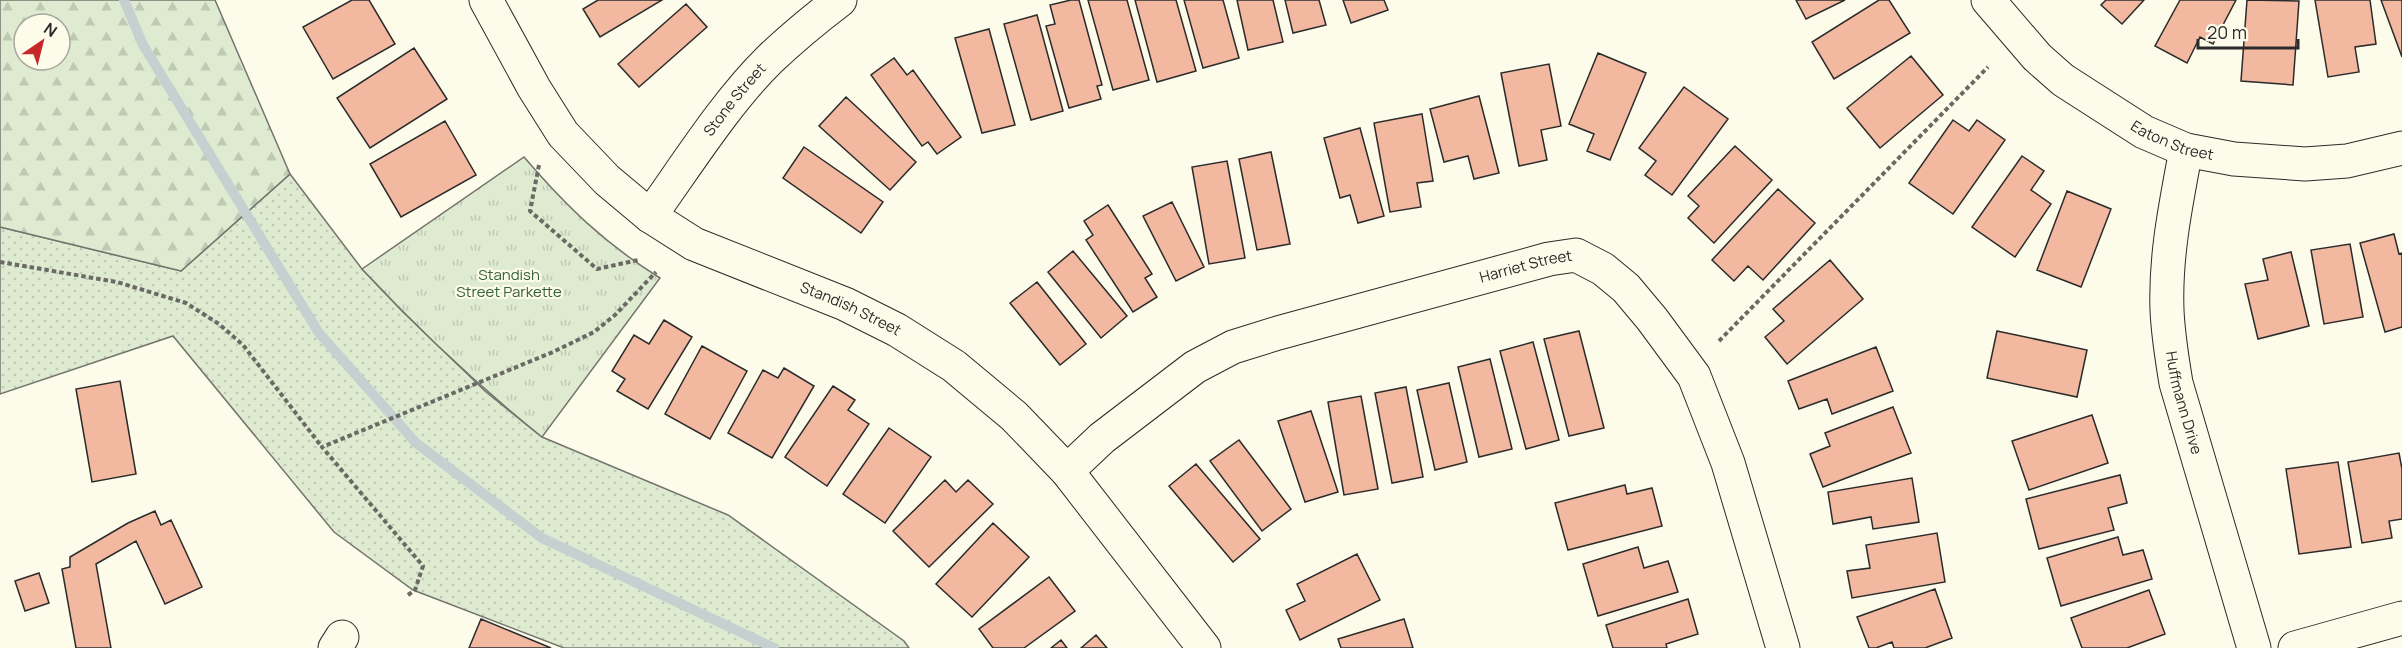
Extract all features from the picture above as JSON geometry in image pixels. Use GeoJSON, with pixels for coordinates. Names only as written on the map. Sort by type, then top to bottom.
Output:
{"type":"FeatureCollection","features":[{"type":"Feature","properties":{"kind":"street","name":"Standish Street"},"geometry":{"type":"LineString","coordinates":[[486,0],[534,88],[563,134],[607,180],[650,216],[693,244],[845,304],[897,330],[954,366],[1014,416],[1067,471],[1204,648]]}},
{"type":"Feature","properties":{"kind":"street","name":"Stone Street"},"geometry":{"type":"LineString","coordinates":[[650,216],[740,93],[769,60],[809,23],[840,0]]}},
{"type":"Feature","properties":{"kind":"street","name":"Eaton Street"},"geometry":{"type":"LineString","coordinates":[[1988,0],[2037,57],[2063,80],[2144,132],[2186,150],[2234,159],[2305,164],[2347,161],[2402,148]]}},
{"type":"Feature","properties":{"kind":"street","name":"Huffmann Drive"},"geometry":{"type":"LineString","coordinates":[[2186,150],[2169,258],[2167,310],[2171,353],[2176,382],[2254,648]]}},
{"type":"Feature","properties":{"kind":"street","name":"Harriet Street"},"geometry":{"type":"LineString","coordinates":[[1067,471],[1102,438],[1195,367],[1233,347],[1525,264],[1575,255],[1603,269],[1626,288],[1694,376],[1728,463],[1783,648]]}},
{"type":"Feature","properties":{"kind":"street"},"geometry":{"type":"LineString","coordinates":[[2295,648],[2402,618]]}},
{"type":"Feature","properties":{"kind":"path"},"geometry":{"type":"LineString","coordinates":[[1719,341],[1988,67]]}},
{"type":"Feature","properties":{"kind":"path"},"geometry":{"type":"LineString","coordinates":[[538,165],[530,211],[597,269],[638,260]]}},
{"type":"Feature","properties":{"kind":"path"},"geometry":{"type":"LineString","coordinates":[[0,262],[117,282],[186,303],[219,324],[243,345],[322,447],[423,566],[415,590],[408,595]]}},
{"type":"Feature","properties":{"kind":"path"},"geometry":{"type":"LineString","coordinates":[[322,447],[594,332],[615,315],[656,272]]}},
{"type":"Feature","properties":{"kind":"green space"},"geometry":{"type":"Polygon","coordinates":[[[0,0],[215,0],[290,174],[181,271],[0,227],[0,0]]]}},
{"type":"Feature","properties":{"kind":"green space","name":"Standish Street Parkette"},"geometry":{"type":"Polygon","coordinates":[[[524,157],[587,223],[621,251],[660,278],[542,437],[449,356],[362,269],[524,157]]]}},
{"type":"Feature","properties":{"kind":"green space"},"geometry":{"type":"Polygon","coordinates":[[[290,174],[362,269],[402,311],[486,392],[542,437],[728,515],[904,641],[909,648],[564,648],[413,590],[334,532],[173,336],[0,394],[0,227],[181,271],[290,174]]]}},
{"type":"Feature","properties":{"kind":"building"},"geometry":{"type":"Polygon","coordinates":[[[352,0],[369,0],[395,44],[333,79],[303,27],[352,0]]]}},
{"type":"Feature","properties":{"kind":"building"},"geometry":{"type":"Polygon","coordinates":[[[598,0],[662,0],[600,37],[583,9],[598,0]]]}},
{"type":"Feature","properties":{"kind":"building"},"geometry":{"type":"Polygon","coordinates":[[[1079,0],[1102,85],[1097,86],[1101,99],[1069,108],[1046,26],[1055,24],[1050,5],[1079,0]]]}},
{"type":"Feature","properties":{"kind":"building"},"geometry":{"type":"Polygon","coordinates":[[[1088,0],[1127,0],[1149,80],[1113,90],[1088,0]]]}},
{"type":"Feature","properties":{"kind":"building"},"geometry":{"type":"Polygon","coordinates":[[[1135,0],[1176,0],[1196,71],[1157,82],[1135,0]]]}},
{"type":"Feature","properties":{"kind":"building"},"geometry":{"type":"Polygon","coordinates":[[[1184,0],[1223,0],[1239,58],[1203,68],[1184,0]]]}},
{"type":"Feature","properties":{"kind":"building"},"geometry":{"type":"Polygon","coordinates":[[[1237,0],[1273,0],[1283,42],[1248,50],[1237,0]]]}},
{"type":"Feature","properties":{"kind":"building"},"geometry":{"type":"Polygon","coordinates":[[[1285,0],[1319,0],[1326,25],[1293,33],[1285,0]]]}},
{"type":"Feature","properties":{"kind":"building"},"geometry":{"type":"Polygon","coordinates":[[[1343,0],[1384,0],[1388,10],[1351,23],[1343,0]]]}},
{"type":"Feature","properties":{"kind":"building"},"geometry":{"type":"Polygon","coordinates":[[[1796,0],[1845,0],[1806,19],[1796,0]]]}},
{"type":"Feature","properties":{"kind":"building"},"geometry":{"type":"Polygon","coordinates":[[[1879,0],[1889,0],[1910,33],[1834,79],[1812,42],[1879,0]]]}},
{"type":"Feature","properties":{"kind":"building"},"geometry":{"type":"Polygon","coordinates":[[[2106,0],[2144,0],[2122,24],[2101,5],[2106,0]]]}},
{"type":"Feature","properties":{"kind":"building"},"geometry":{"type":"Polygon","coordinates":[[[2180,0],[2236,0],[2213,44],[2200,37],[2187,63],[2155,46],[2180,0]]]}},
{"type":"Feature","properties":{"kind":"building"},"geometry":{"type":"Polygon","coordinates":[[[2247,0],[2299,1],[2293,85],[2241,81],[2247,0]]]}},
{"type":"Feature","properties":{"kind":"building"},"geometry":{"type":"Polygon","coordinates":[[[2315,0],[2370,0],[2376,44],[2355,47],[2359,72],[2328,77],[2315,0]]]}},
{"type":"Feature","properties":{"kind":"building"},"geometry":{"type":"Polygon","coordinates":[[[2381,0],[2402,0],[2402,57],[2381,0]]]}},
{"type":"Feature","properties":{"kind":"building"},"geometry":{"type":"Polygon","coordinates":[[[686,4],[707,27],[639,87],[618,64],[686,4]]]}},
{"type":"Feature","properties":{"kind":"building"},"geometry":{"type":"Polygon","coordinates":[[[1037,15],[1063,111],[1031,120],[1004,24],[1037,15]]]}},
{"type":"Feature","properties":{"kind":"building"},"geometry":{"type":"Polygon","coordinates":[[[989,29],[1015,125],[982,133],[955,38],[989,29]]]}},
{"type":"Feature","properties":{"kind":"building"},"geometry":{"type":"Polygon","coordinates":[[[414,48],[447,99],[370,148],[337,98],[414,48]]]}},
{"type":"Feature","properties":{"kind":"building"},"geometry":{"type":"Polygon","coordinates":[[[1598,53],[1646,73],[1610,160],[1587,151],[1594,134],[1569,124],[1598,53]]]}},
{"type":"Feature","properties":{"kind":"building"},"geometry":{"type":"Polygon","coordinates":[[[1911,56],[1943,95],[1880,148],[1847,108],[1911,56]]]}},
{"type":"Feature","properties":{"kind":"building"},"geometry":{"type":"Polygon","coordinates":[[[894,58],[907,75],[913,70],[961,137],[937,154],[928,142],[922,146],[871,75],[894,58]]]}},
{"type":"Feature","properties":{"kind":"building"},"geometry":{"type":"Polygon","coordinates":[[[1549,64],[1561,126],[1541,130],[1547,160],[1519,166],[1501,73],[1549,64]]]}},
{"type":"Feature","properties":{"kind":"building"},"geometry":{"type":"Polygon","coordinates":[[[1684,87],[1728,119],[1672,195],[1645,175],[1656,161],[1639,148],[1684,87]]]}},
{"type":"Feature","properties":{"kind":"building"},"geometry":{"type":"Polygon","coordinates":[[[1479,96],[1499,173],[1474,179],[1468,156],[1444,162],[1430,109],[1479,96]]]}},
{"type":"Feature","properties":{"kind":"building"},"geometry":{"type":"Polygon","coordinates":[[[846,97],[916,162],[890,190],[819,126],[846,97]]]}},
{"type":"Feature","properties":{"kind":"building"},"geometry":{"type":"Polygon","coordinates":[[[1422,114],[1433,181],[1417,183],[1421,207],[1390,212],[1374,123],[1422,114]]]}},
{"type":"Feature","properties":{"kind":"building"},"geometry":{"type":"Polygon","coordinates":[[[1953,120],[1969,131],[1977,120],[2005,140],[1953,214],[1909,183],[1953,120]]]}},
{"type":"Feature","properties":{"kind":"building"},"geometry":{"type":"Polygon","coordinates":[[[445,121],[476,175],[401,217],[370,164],[445,121]]]}},
{"type":"Feature","properties":{"kind":"building"},"geometry":{"type":"Polygon","coordinates":[[[1360,128],[1384,216],[1358,223],[1350,195],[1340,198],[1324,138],[1360,128]]]}},
{"type":"Feature","properties":{"kind":"building"},"geometry":{"type":"Polygon","coordinates":[[[1735,146],[1772,180],[1714,243],[1688,218],[1699,206],[1688,196],[1735,146]]]}},
{"type":"Feature","properties":{"kind":"building"},"geometry":{"type":"Polygon","coordinates":[[[804,147],[883,202],[861,233],[783,178],[804,147]]]}},
{"type":"Feature","properties":{"kind":"building"},"geometry":{"type":"Polygon","coordinates":[[[1271,152],[1290,244],[1257,250],[1239,159],[1271,152]]]}},
{"type":"Feature","properties":{"kind":"building"},"geometry":{"type":"Polygon","coordinates":[[[2022,156],[2044,171],[2031,190],[2051,204],[2015,257],[1972,227],[2022,156]]]}},
{"type":"Feature","properties":{"kind":"building"},"geometry":{"type":"Polygon","coordinates":[[[1227,161],[1245,258],[1209,264],[1192,167],[1227,161]]]}},
{"type":"Feature","properties":{"kind":"building"},"geometry":{"type":"Polygon","coordinates":[[[1778,189],[1815,223],[1763,280],[1748,266],[1734,281],[1712,260],[1778,189]]]}},
{"type":"Feature","properties":{"kind":"building"},"geometry":{"type":"Polygon","coordinates":[[[2067,191],[2111,209],[2081,287],[2037,270],[2067,191]]]}},
{"type":"Feature","properties":{"kind":"building"},"geometry":{"type":"Polygon","coordinates":[[[1172,202],[1204,267],[1176,281],[1143,216],[1172,202]]]}},
{"type":"Feature","properties":{"kind":"building"},"geometry":{"type":"Polygon","coordinates":[[[1108,205],[1152,274],[1145,278],[1157,297],[1133,312],[1086,240],[1093,235],[1084,221],[1108,205]]]}},
{"type":"Feature","properties":{"kind":"building"},"geometry":{"type":"Polygon","coordinates":[[[2394,234],[2399,254],[2402,253],[2402,327],[2385,332],[2360,243],[2394,234]]]}},
{"type":"Feature","properties":{"kind":"building"},"geometry":{"type":"Polygon","coordinates":[[[2350,244],[2363,317],[2324,324],[2311,250],[2350,244]]]}},
{"type":"Feature","properties":{"kind":"building"},"geometry":{"type":"Polygon","coordinates":[[[1073,251],[1127,316],[1101,338],[1048,272],[1073,251]]]}},
{"type":"Feature","properties":{"kind":"building"},"geometry":{"type":"Polygon","coordinates":[[[2291,252],[2309,326],[2258,339],[2245,284],[2268,280],[2263,259],[2291,252]]]}},
{"type":"Feature","properties":{"kind":"building"},"geometry":{"type":"Polygon","coordinates":[[[1830,260],[1863,299],[1787,364],[1765,337],[1784,321],[1773,309],[1830,260]]]}},
{"type":"Feature","properties":{"kind":"building"},"geometry":{"type":"Polygon","coordinates":[[[1037,282],[1086,344],[1060,365],[1010,303],[1037,282]]]}},
{"type":"Feature","properties":{"kind":"building"},"geometry":{"type":"Polygon","coordinates":[[[664,320],[692,337],[648,409],[617,391],[625,379],[612,371],[634,335],[649,344],[664,320]]]}},
{"type":"Feature","properties":{"kind":"building"},"geometry":{"type":"Polygon","coordinates":[[[1579,331],[1604,428],[1569,436],[1544,339],[1579,331]]]}},
{"type":"Feature","properties":{"kind":"building"},"geometry":{"type":"Polygon","coordinates":[[[1997,331],[2087,350],[2077,397],[1987,378],[1997,331]]]}},
{"type":"Feature","properties":{"kind":"building"},"geometry":{"type":"Polygon","coordinates":[[[1533,342],[1559,440],[1526,449],[1500,351],[1533,342]]]}},
{"type":"Feature","properties":{"kind":"building"},"geometry":{"type":"Polygon","coordinates":[[[702,346],[747,371],[710,439],[665,414],[702,346]]]}},
{"type":"Feature","properties":{"kind":"building"},"geometry":{"type":"Polygon","coordinates":[[[1876,347],[1893,391],[1832,414],[1827,399],[1799,409],[1788,381],[1876,347]]]}},
{"type":"Feature","properties":{"kind":"building"},"geometry":{"type":"Polygon","coordinates":[[[1490,359],[1512,449],[1479,457],[1458,367],[1490,359]]]}},
{"type":"Feature","properties":{"kind":"building"},"geometry":{"type":"Polygon","coordinates":[[[784,368],[814,386],[772,458],[728,433],[763,370],[778,378],[784,368]]]}},
{"type":"Feature","properties":{"kind":"building"},"geometry":{"type":"Polygon","coordinates":[[[120,381],[136,474],[92,482],[76,389],[120,381]]]}},
{"type":"Feature","properties":{"kind":"building"},"geometry":{"type":"Polygon","coordinates":[[[1449,383],[1467,462],[1435,470],[1417,390],[1449,383]]]}},
{"type":"Feature","properties":{"kind":"building"},"geometry":{"type":"Polygon","coordinates":[[[833,386],[855,400],[848,410],[869,424],[827,486],[785,457],[833,386]]]}},
{"type":"Feature","properties":{"kind":"building"},"geometry":{"type":"Polygon","coordinates":[[[1406,387],[1423,477],[1392,483],[1375,393],[1406,387]]]}},
{"type":"Feature","properties":{"kind":"building"},"geometry":{"type":"Polygon","coordinates":[[[1361,396],[1378,489],[1344,495],[1328,402],[1361,396]]]}},
{"type":"Feature","properties":{"kind":"building"},"geometry":{"type":"Polygon","coordinates":[[[1893,407],[1911,453],[1823,487],[1810,454],[1830,446],[1825,433],[1893,407]]]}},
{"type":"Feature","properties":{"kind":"building"},"geometry":{"type":"Polygon","coordinates":[[[1311,411],[1338,492],[1305,502],[1278,421],[1311,411]]]}},
{"type":"Feature","properties":{"kind":"building"},"geometry":{"type":"Polygon","coordinates":[[[2092,415],[2108,463],[2029,490],[2012,441],[2092,415]]]}},
{"type":"Feature","properties":{"kind":"building"},"geometry":{"type":"Polygon","coordinates":[[[889,428],[931,457],[885,523],[843,494],[889,428]]]}},
{"type":"Feature","properties":{"kind":"building"},"geometry":{"type":"Polygon","coordinates":[[[1239,440],[1291,509],[1262,531],[1210,461],[1239,440]]]}},
{"type":"Feature","properties":{"kind":"building"},"geometry":{"type":"Polygon","coordinates":[[[2399,453],[2402,469],[2402,519],[2389,521],[2392,538],[2362,543],[2348,462],[2399,453]]]}},
{"type":"Feature","properties":{"kind":"building"},"geometry":{"type":"Polygon","coordinates":[[[2338,462],[2351,547],[2299,554],[2286,469],[2338,462]]]}},
{"type":"Feature","properties":{"kind":"building"},"geometry":{"type":"Polygon","coordinates":[[[1196,464],[1260,539],[1233,562],[1169,486],[1196,464]]]}},
{"type":"Feature","properties":{"kind":"building"},"geometry":{"type":"Polygon","coordinates":[[[2120,475],[2127,503],[2108,508],[2114,530],[2039,549],[2026,499],[2120,475]]]}},
{"type":"Feature","properties":{"kind":"building"},"geometry":{"type":"Polygon","coordinates":[[[1912,478],[1919,522],[1873,529],[1871,517],[1833,524],[1828,492],[1912,478]]]}},
{"type":"Feature","properties":{"kind":"building"},"geometry":{"type":"Polygon","coordinates":[[[945,480],[956,492],[968,480],[993,504],[929,567],[893,531],[945,480]]]}},
{"type":"Feature","properties":{"kind":"building"},"geometry":{"type":"Polygon","coordinates":[[[1625,485],[1627,494],[1652,488],[1662,526],[1568,550],[1555,503],[1625,485]]]}},
{"type":"Feature","properties":{"kind":"building"},"geometry":{"type":"Polygon","coordinates":[[[155,511],[161,525],[171,520],[202,587],[165,604],[136,541],[96,564],[111,648],[76,648],[62,569],[70,567],[70,557],[128,523],[155,511]]]}},
{"type":"Feature","properties":{"kind":"building"},"geometry":{"type":"Polygon","coordinates":[[[993,523],[1029,557],[972,617],[936,584],[993,523]]]}},
{"type":"Feature","properties":{"kind":"building"},"geometry":{"type":"Polygon","coordinates":[[[1937,533],[1945,582],[1852,598],[1847,571],[1870,568],[1866,545],[1937,533]]]}},
{"type":"Feature","properties":{"kind":"building"},"geometry":{"type":"Polygon","coordinates":[[[2118,537],[2123,555],[2143,550],[2152,579],[2061,606],[2047,558],[2118,537]]]}},
{"type":"Feature","properties":{"kind":"building"},"geometry":{"type":"Polygon","coordinates":[[[1638,547],[1644,568],[1668,561],[1678,592],[1598,616],[1583,564],[1638,547]]]}},
{"type":"Feature","properties":{"kind":"building"},"geometry":{"type":"Polygon","coordinates":[[[1357,554],[1380,600],[1300,640],[1286,610],[1305,601],[1297,584],[1357,554]]]}},
{"type":"Feature","properties":{"kind":"building"},"geometry":{"type":"Polygon","coordinates":[[[39,573],[49,603],[25,611],[15,581],[39,573]]]}},
{"type":"Feature","properties":{"kind":"building"},"geometry":{"type":"Polygon","coordinates":[[[1049,577],[1075,611],[1024,648],[993,648],[979,629],[1049,577]]]}},
{"type":"Feature","properties":{"kind":"building"},"geometry":{"type":"Polygon","coordinates":[[[1935,589],[1952,638],[1925,648],[1894,648],[1892,642],[1869,648],[1857,617],[1935,589]]]}},
{"type":"Feature","properties":{"kind":"building"},"geometry":{"type":"Polygon","coordinates":[[[2149,590],[2165,634],[2127,648],[2082,648],[2071,618],[2149,590]]]}},
{"type":"Feature","properties":{"kind":"building"},"geometry":{"type":"Polygon","coordinates":[[[1688,599],[1698,634],[1666,644],[1667,648],[1613,648],[1606,625],[1688,599]]]}},
{"type":"Feature","properties":{"kind":"building"},"geometry":{"type":"Polygon","coordinates":[[[481,619],[551,648],[469,648],[481,619]]]}},
{"type":"Feature","properties":{"kind":"building"},"geometry":{"type":"Polygon","coordinates":[[[1404,619],[1413,648],[1341,648],[1338,639],[1404,619]]]}},
{"type":"Feature","properties":{"kind":"building"},"geometry":{"type":"Polygon","coordinates":[[[1096,635],[1107,648],[1081,648],[1096,635]]]}},
{"type":"Feature","properties":{"kind":"building"},"geometry":{"type":"Polygon","coordinates":[[[1061,640],[1067,648],[1051,648],[1061,640]]]}},
{"type":"Feature","properties":{"kind":"waterway"},"geometry":{"type":"LineString","coordinates":[[124,0],[143,45],[319,333],[416,443],[542,538],[774,648]]}}]}
